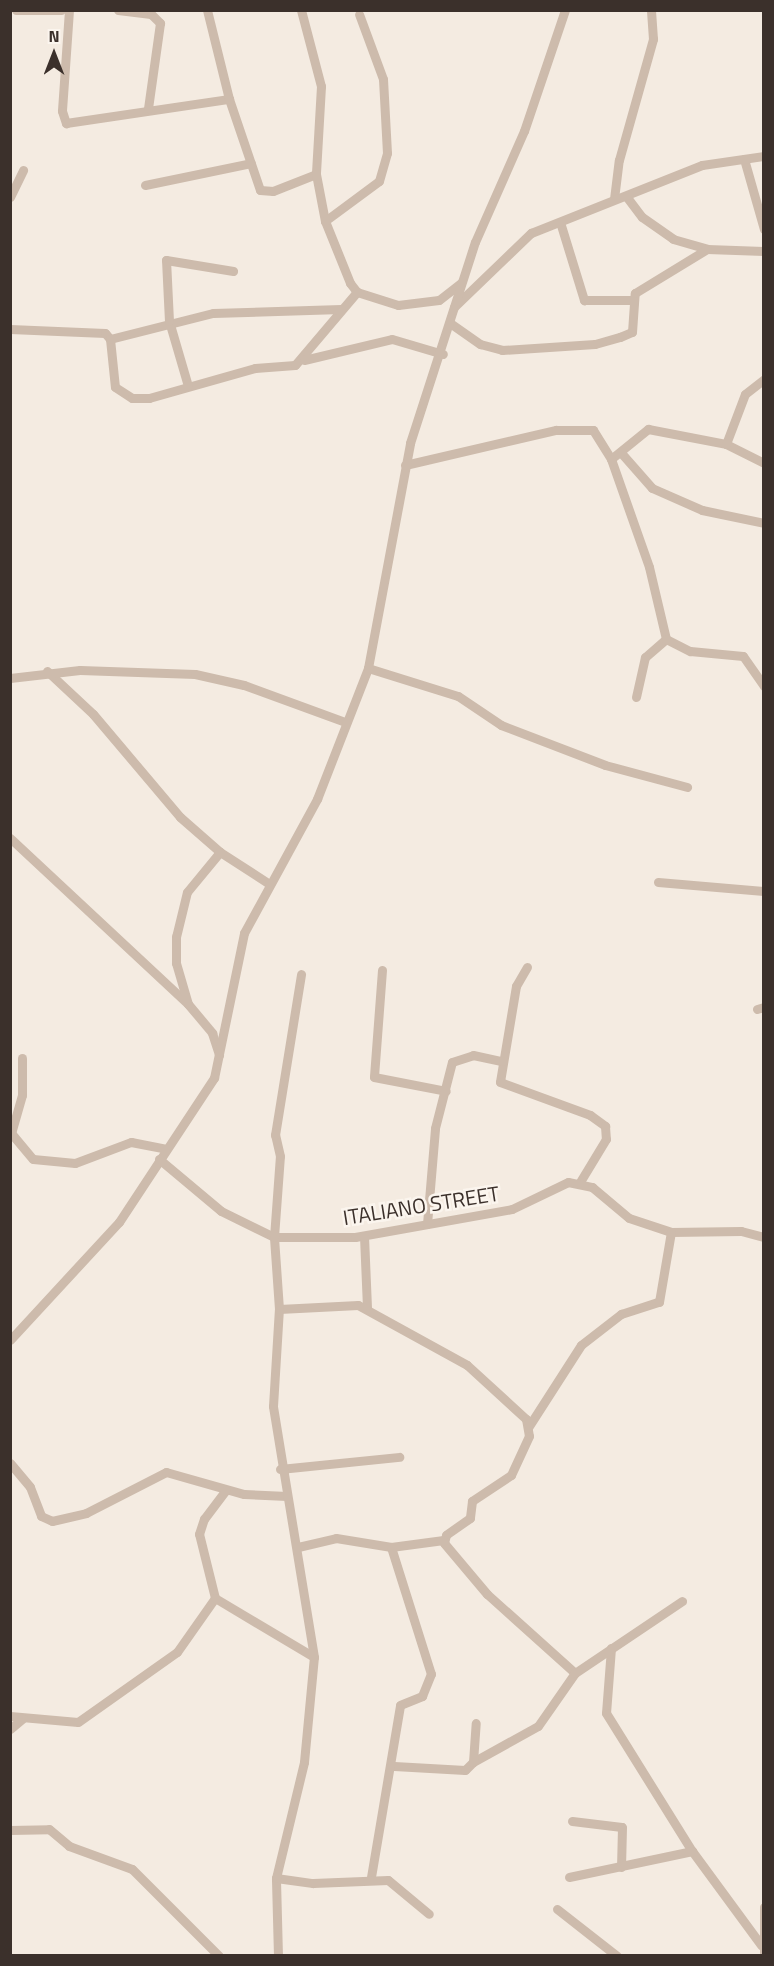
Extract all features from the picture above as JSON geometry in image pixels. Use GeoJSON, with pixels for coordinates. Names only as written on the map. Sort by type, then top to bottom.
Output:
{"type":"FeatureCollection","features":[{"type":"Feature","properties":{"kind":"street"},"geometry":{"type":"LineString","coordinates":[[16,10],[61,10]]}},
{"type":"Feature","properties":{"kind":"street"},"geometry":{"type":"LineString","coordinates":[[69,10],[62,111],[66,123],[148,108],[229,99]]}},
{"type":"Feature","properties":{"kind":"street"},"geometry":{"type":"LineString","coordinates":[[118,10],[151,14],[160,23],[148,108]]}},
{"type":"Feature","properties":{"kind":"street"},"geometry":{"type":"LineString","coordinates":[[207,10],[229,99],[256,183],[267,193],[316,174]]}},
{"type":"Feature","properties":{"kind":"street"},"geometry":{"type":"LineString","coordinates":[[301,10],[321,86],[316,174],[325,221],[357,292],[398,305],[422,304],[461,283]]}},
{"type":"Feature","properties":{"kind":"street"},"geometry":{"type":"LineString","coordinates":[[10,1340],[119,1222],[220,1060],[244,933],[268,883],[317,799],[345,722],[368,668],[405,465],[443,354],[461,283],[560,36],[565,10]]}},
{"type":"Feature","properties":{"kind":"street"},"geometry":{"type":"LineString","coordinates":[[614,199],[622,148],[653,39],[651,10]]}},
{"type":"Feature","properties":{"kind":"street"},"geometry":{"type":"LineString","coordinates":[[325,221],[379,181],[387,153],[384,80],[359,14]]}},
{"type":"Feature","properties":{"kind":"street"},"geometry":{"type":"LineString","coordinates":[[453,309],[521,241],[614,199],[702,165],[764,156]]}},
{"type":"Feature","properties":{"kind":"street"},"geometry":{"type":"LineString","coordinates":[[744,159],[763,225]]}},
{"type":"Feature","properties":{"kind":"street"},"geometry":{"type":"LineString","coordinates":[[145,185],[251,163]]}},
{"type":"Feature","properties":{"kind":"street"},"geometry":{"type":"LineString","coordinates":[[10,197],[23,170]]}},
{"type":"Feature","properties":{"kind":"street"},"geometry":{"type":"LineString","coordinates":[[626,196],[657,230],[707,249],[764,251]]}},
{"type":"Feature","properties":{"kind":"street"},"geometry":{"type":"LineString","coordinates":[[560,222],[584,300],[634,300]]}},
{"type":"Feature","properties":{"kind":"street"},"geometry":{"type":"LineString","coordinates":[[450,323],[491,349],[595,344],[632,332],[634,300],[639,289],[707,249]]}},
{"type":"Feature","properties":{"kind":"street"},"geometry":{"type":"LineString","coordinates":[[188,386],[169,321],[166,260],[233,271]]}},
{"type":"Feature","properties":{"kind":"street"},"geometry":{"type":"LineString","coordinates":[[302,361],[341,309],[357,292]]}},
{"type":"Feature","properties":{"kind":"street"},"geometry":{"type":"LineString","coordinates":[[10,329],[93,331],[111,339],[169,321],[264,307],[341,309]]}},
{"type":"Feature","properties":{"kind":"street"},"geometry":{"type":"LineString","coordinates":[[111,339],[120,394],[149,398],[188,386],[302,361],[323,351],[392,339],[443,354]]}},
{"type":"Feature","properties":{"kind":"street"},"geometry":{"type":"LineString","coordinates":[[726,444],[745,394],[764,380]]}},
{"type":"Feature","properties":{"kind":"street"},"geometry":{"type":"LineString","coordinates":[[405,465],[485,444],[586,427],[611,459],[649,567],[666,639]]}},
{"type":"Feature","properties":{"kind":"street"},"geometry":{"type":"LineString","coordinates":[[611,459],[622,455],[648,429],[726,444],[764,463]]}},
{"type":"Feature","properties":{"kind":"street"},"geometry":{"type":"LineString","coordinates":[[622,455],[652,489],[702,510],[764,523]]}},
{"type":"Feature","properties":{"kind":"street"},"geometry":{"type":"LineString","coordinates":[[666,639],[690,651],[742,656],[764,686]]}},
{"type":"Feature","properties":{"kind":"street"},"geometry":{"type":"LineString","coordinates":[[636,697],[645,657],[666,639]]}},
{"type":"Feature","properties":{"kind":"street"},"geometry":{"type":"LineString","coordinates":[[368,668],[458,696],[501,724],[605,765],[687,787]]}},
{"type":"Feature","properties":{"kind":"street"},"geometry":{"type":"LineString","coordinates":[[10,678],[47,671],[153,669],[195,674],[244,685],[345,722]]}},
{"type":"Feature","properties":{"kind":"street"},"geometry":{"type":"LineString","coordinates":[[47,671],[220,852],[268,883]]}},
{"type":"Feature","properties":{"kind":"street"},"geometry":{"type":"LineString","coordinates":[[10,838],[188,1004],[212,1033],[220,1060]]}},
{"type":"Feature","properties":{"kind":"street"},"geometry":{"type":"LineString","coordinates":[[188,1004],[176,963],[176,937],[187,892],[220,852]]}},
{"type":"Feature","properties":{"kind":"street"},"geometry":{"type":"LineString","coordinates":[[658,882],[764,891]]}},
{"type":"Feature","properties":{"kind":"street"},"geometry":{"type":"LineString","coordinates":[[527,967],[516,986],[501,1061],[502,1085],[590,1115],[605,1126],[606,1139],[580,1182],[629,1218],[671,1232],[741,1231],[764,1237]]}},
{"type":"Feature","properties":{"kind":"street"},"geometry":{"type":"LineString","coordinates":[[382,970],[374,1077],[446,1091]]}},
{"type":"Feature","properties":{"kind":"street"},"geometry":{"type":"LineString","coordinates":[[278,1956],[276,1878],[304,1761],[314,1657],[298,1547],[280,1469],[273,1406],[279,1309],[274,1237],[280,1156],[275,1135],[301,974]]}},
{"type":"Feature","properties":{"kind":"street"},"geometry":{"type":"LineString","coordinates":[[22,1058],[22,1095],[11,1133],[33,1159],[45,1164],[75,1163],[130,1142],[166,1149]]}},
{"type":"Feature","properties":{"kind":"street"},"geometry":{"type":"LineString","coordinates":[[427,1224],[433,1148],[456,1058],[501,1061]]}},
{"type":"Feature","properties":{"kind":"street","name":"ITALIANO STREET"},"geometry":{"type":"LineString","coordinates":[[159,1159],[221,1211],[274,1237],[364,1236],[518,1207],[557,1186],[580,1182]]}},
{"type":"Feature","properties":{"kind":"street"},"geometry":{"type":"LineString","coordinates":[[298,1547],[351,1538],[391,1547],[444,1540],[470,1518],[472,1501],[511,1475],[529,1426],[581,1345],[632,1308],[658,1302],[671,1232]]}},
{"type":"Feature","properties":{"kind":"street"},"geometry":{"type":"LineString","coordinates":[[364,1236],[367,1309]]}},
{"type":"Feature","properties":{"kind":"street"},"geometry":{"type":"LineString","coordinates":[[279,1309],[367,1309],[472,1369],[529,1426]]}},
{"type":"Feature","properties":{"kind":"street"},"geometry":{"type":"LineString","coordinates":[[280,1469],[399,1457]]}},
{"type":"Feature","properties":{"kind":"street"},"geometry":{"type":"LineString","coordinates":[[10,1463],[30,1487],[41,1516],[52,1521],[86,1513],[166,1472],[226,1490],[286,1496]]}},
{"type":"Feature","properties":{"kind":"street"},"geometry":{"type":"LineString","coordinates":[[226,1490],[204,1519],[199,1534],[215,1598],[314,1657]]}},
{"type":"Feature","properties":{"kind":"street"},"geometry":{"type":"LineString","coordinates":[[444,1540],[487,1594],[575,1673]]}},
{"type":"Feature","properties":{"kind":"street"},"geometry":{"type":"LineString","coordinates":[[371,1877],[393,1766],[400,1705],[422,1696],[431,1674],[391,1547]]}},
{"type":"Feature","properties":{"kind":"street"},"geometry":{"type":"LineString","coordinates":[[10,1716],[67,1725],[90,1715],[177,1652],[215,1598]]}},
{"type":"Feature","properties":{"kind":"street"},"geometry":{"type":"LineString","coordinates":[[393,1766],[455,1772],[538,1726],[575,1673],[682,1601]]}},
{"type":"Feature","properties":{"kind":"street"},"geometry":{"type":"LineString","coordinates":[[611,1648],[604,1708],[692,1851],[762,1948]]}},
{"type":"Feature","properties":{"kind":"street"},"geometry":{"type":"LineString","coordinates":[[10,1729],[22,1719]]}},
{"type":"Feature","properties":{"kind":"street"},"geometry":{"type":"LineString","coordinates":[[473,1762],[476,1723]]}},
{"type":"Feature","properties":{"kind":"street"},"geometry":{"type":"LineString","coordinates":[[572,1821],[622,1827],[621,1867]]}},
{"type":"Feature","properties":{"kind":"street"},"geometry":{"type":"LineString","coordinates":[[10,1830],[25,1834],[49,1829],[69,1846],[132,1869],[219,1956]]}},
{"type":"Feature","properties":{"kind":"street"},"geometry":{"type":"LineString","coordinates":[[569,1877],[692,1851]]}},
{"type":"Feature","properties":{"kind":"street"},"geometry":{"type":"LineString","coordinates":[[276,1878],[313,1883],[371,1877],[397,1886],[429,1914]]}},
{"type":"Feature","properties":{"kind":"street"},"geometry":{"type":"LineString","coordinates":[[762,1948],[764,1907]]}},
{"type":"Feature","properties":{"kind":"street"},"geometry":{"type":"LineString","coordinates":[[557,1909],[617,1956]]}}]}
